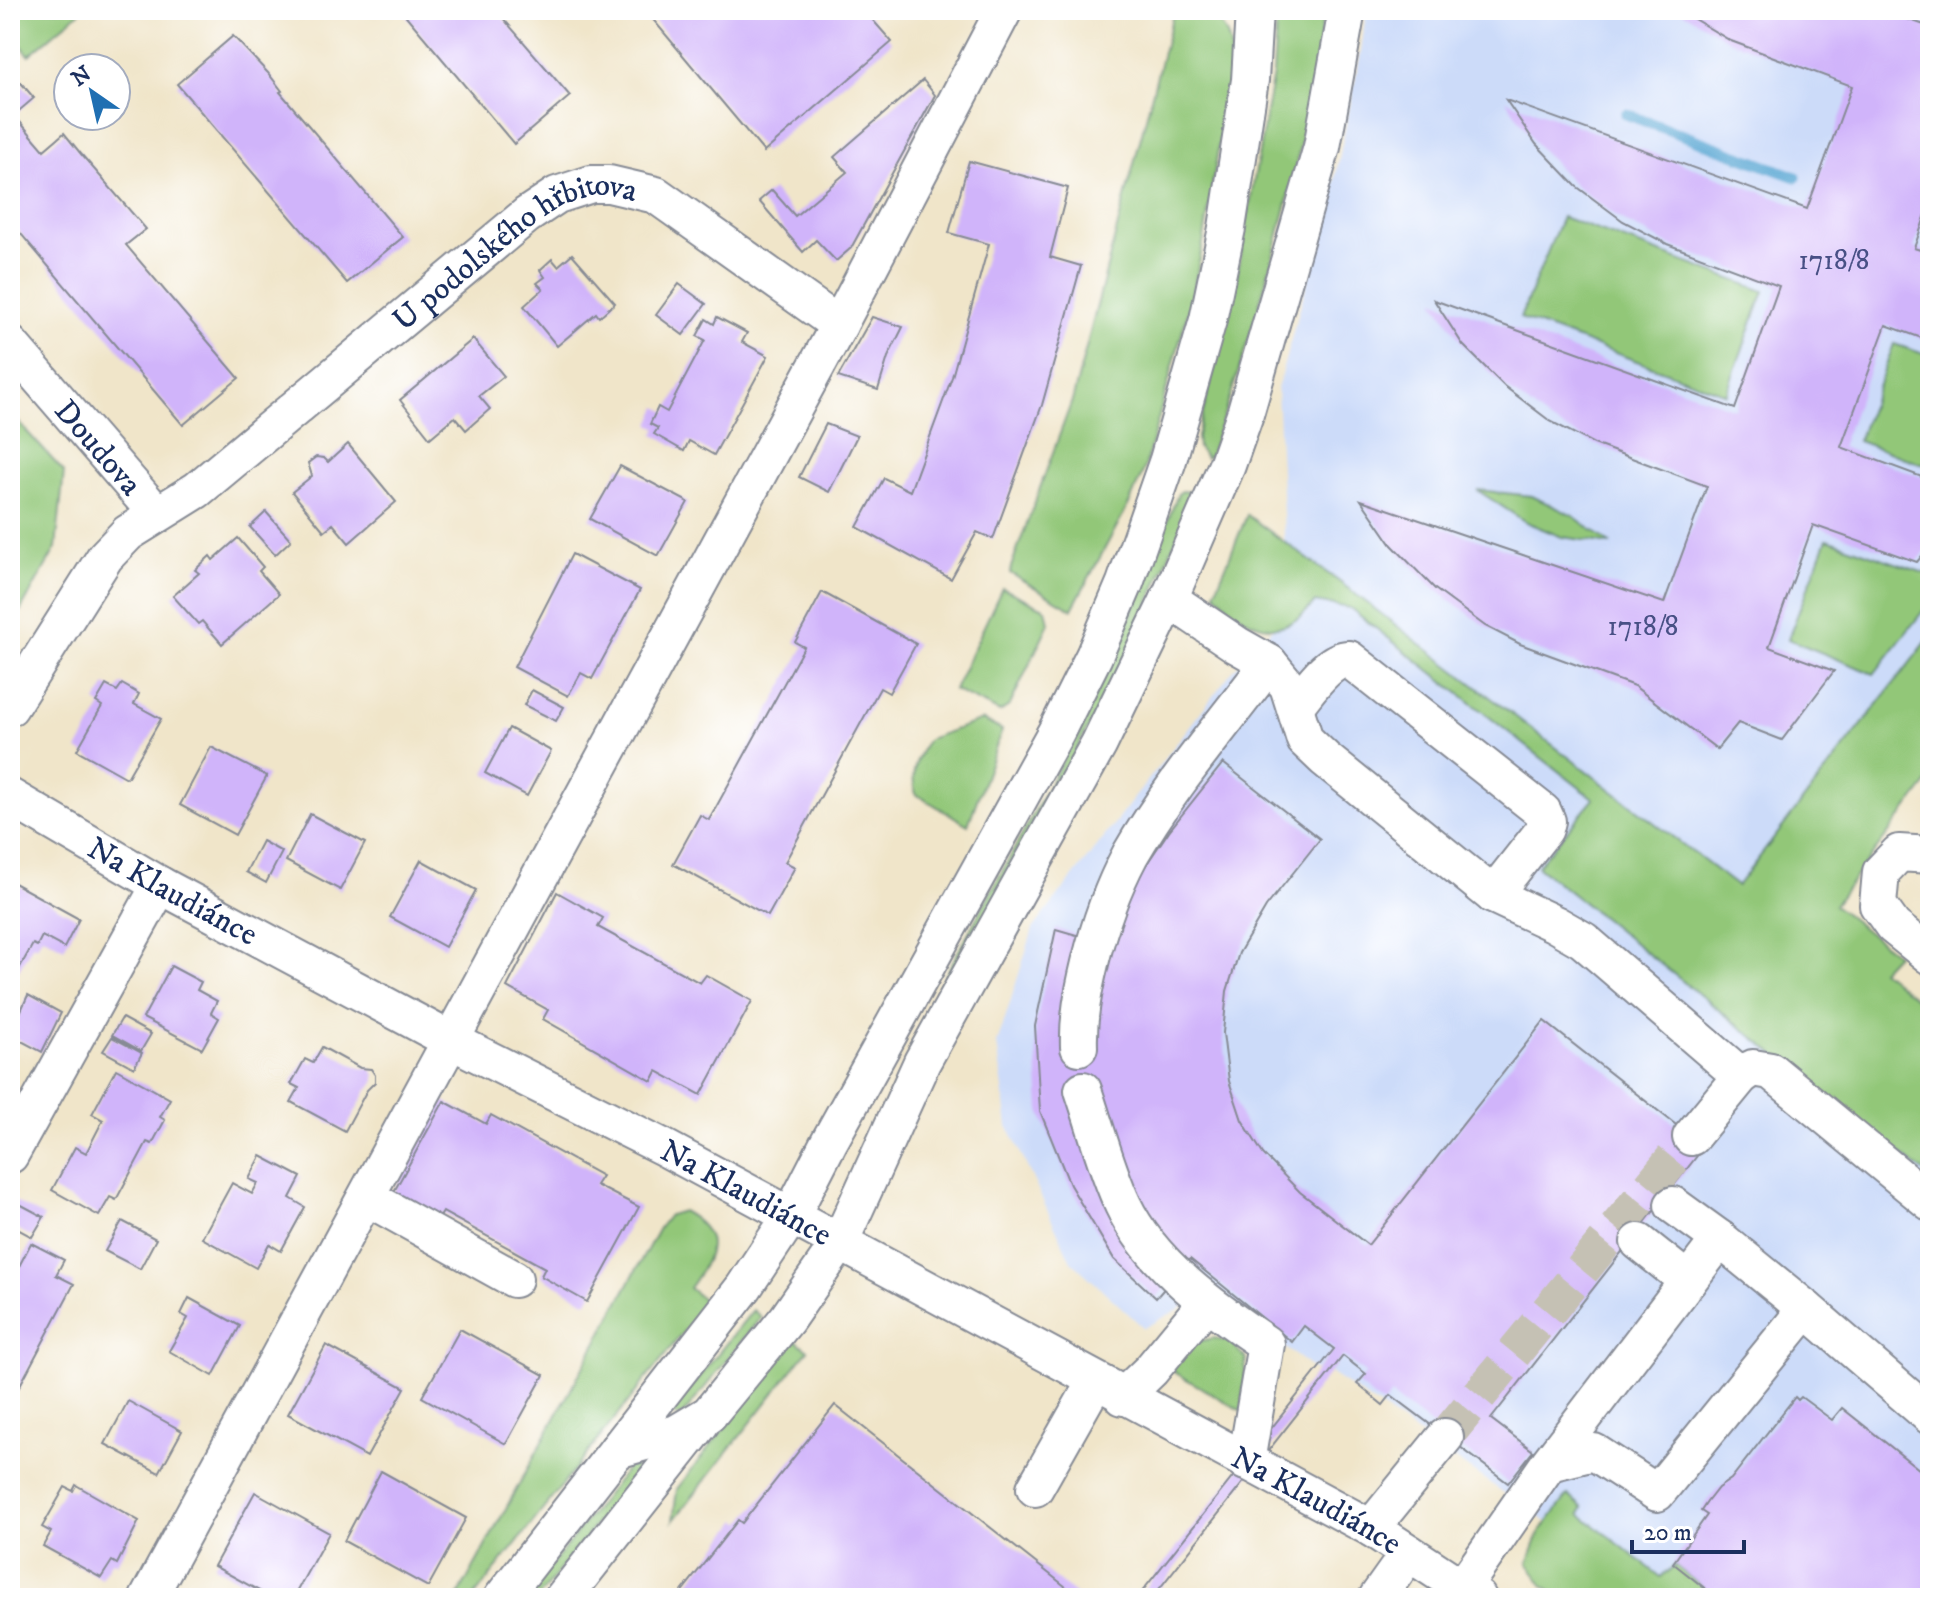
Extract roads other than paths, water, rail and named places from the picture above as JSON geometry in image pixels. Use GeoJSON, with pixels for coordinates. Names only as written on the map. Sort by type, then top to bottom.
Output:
{"type":"FeatureCollection","features":[{"type":"Feature","properties":{"kind":"street"},"geometry":{"type":"LineString","coordinates":[[164,1590],[450,1040],[839,325],[1004,10]]}},
{"type":"Feature","properties":{"kind":"street"},"geometry":{"type":"LineString","coordinates":[[502,1598],[744,1287],[791,1216],[1056,732],[1094,656],[1125,583],[1168,460],[1208,320],[1227,228],[1250,80],[1254,10]]}},
{"type":"Feature","properties":{"kind":"street"},"geometry":{"type":"LineString","coordinates":[[563,1598],[787,1319],[839,1244],[922,1062],[1099,744],[1169,599],[1245,414],[1306,206],[1330,111],[1347,10]]}},
{"type":"Feature","properties":{"kind":"street","name":"U podolského hřbitova"},"geometry":{"type":"LineString","coordinates":[[10,707],[105,557],[128,533],[197,490],[527,215],[557,195],[591,184],[609,184],[656,195],[839,325]]}},
{"type":"Feature","properties":{"kind":"street","name":"Doudova"},"geometry":{"type":"LineString","coordinates":[[10,344],[157,514]]}},
{"type":"Feature","properties":{"kind":"street"},"geometry":{"type":"LineString","coordinates":[[1168,460],[1219,483]]}},
{"type":"Feature","properties":{"kind":"street"},"geometry":{"type":"LineString","coordinates":[[1169,599],[1227,639],[1269,663],[1288,686],[1302,731],[1311,746],[1493,895],[1583,940],[1741,1076]]}},
{"type":"Feature","properties":{"kind":"street"},"geometry":{"type":"LineString","coordinates":[[1295,706],[1339,659],[1349,659],[1543,812],[1547,821],[1545,829],[1493,895]]}},
{"type":"Feature","properties":{"kind":"street"},"geometry":{"type":"LineString","coordinates":[[1079,1047],[1078,1022],[1095,941],[1108,903],[1130,857],[1158,811],[1269,663]]}},
{"type":"Feature","properties":{"kind":"street","name":"Na Klaudiánce"},"geometry":{"type":"LineString","coordinates":[[10,797],[160,885],[450,1040],[663,1147],[1371,1528],[1471,1593]]}},
{"type":"Feature","properties":{"kind":"street"},"geometry":{"type":"LineString","coordinates":[[1930,855],[1899,853],[1881,872],[1878,905],[1893,926],[1930,956]]}},
{"type":"Feature","properties":{"kind":"street"},"geometry":{"type":"LineString","coordinates":[[10,1155],[160,885]]}},
{"type":"Feature","properties":{"kind":"street"},"geometry":{"type":"LineString","coordinates":[[1691,1137],[1741,1076],[1753,1068],[1771,1071],[1930,1202]]}},
{"type":"Feature","properties":{"kind":"street"},"geometry":{"type":"LineString","coordinates":[[1083,1090],[1123,1205],[1138,1230],[1206,1303],[1266,1344],[1246,1462]]}},
{"type":"Feature","properties":{"kind":"street"},"geometry":{"type":"LineString","coordinates":[[368,1198],[514,1279]]}},
{"type":"Feature","properties":{"kind":"street"},"geometry":{"type":"LineString","coordinates":[[1673,1205],[1806,1309],[1930,1416]]}},
{"type":"Feature","properties":{"kind":"street"},"geometry":{"type":"LineString","coordinates":[[1471,1593],[1549,1463],[1720,1239]]}},
{"type":"Feature","properties":{"kind":"street"},"geometry":{"type":"LineString","coordinates":[[1639,1242],[1688,1281]]}},
{"type":"Feature","properties":{"kind":"street"},"geometry":{"type":"LineString","coordinates":[[1035,1488],[1109,1389],[1151,1370],[1206,1303]]}},
{"type":"Feature","properties":{"kind":"street"},"geometry":{"type":"LineString","coordinates":[[1549,1463],[1594,1452],[1657,1493],[1806,1309]]}},
{"type":"Feature","properties":{"kind":"street"},"geometry":{"type":"LineString","coordinates":[[617,1450],[677,1433],[709,1414]]}},
{"type":"Feature","properties":{"kind":"street"},"geometry":{"type":"LineString","coordinates":[[1371,1528],[1445,1437]]}},
{"type":"Feature","properties":{"kind":"street"},"geometry":{"type":"LineString","coordinates":[[1377,1598],[1409,1553]]}},
{"type":"Feature","properties":{"kind":"waterway"},"geometry":{"type":"LineString","coordinates":[[1626,114],[1796,177]]}},
{"type":"Feature","properties":{"kind":"tunnel"},"geometry":{"type":"LineString","coordinates":[[1445,1437],[1691,1137]]}}]}
